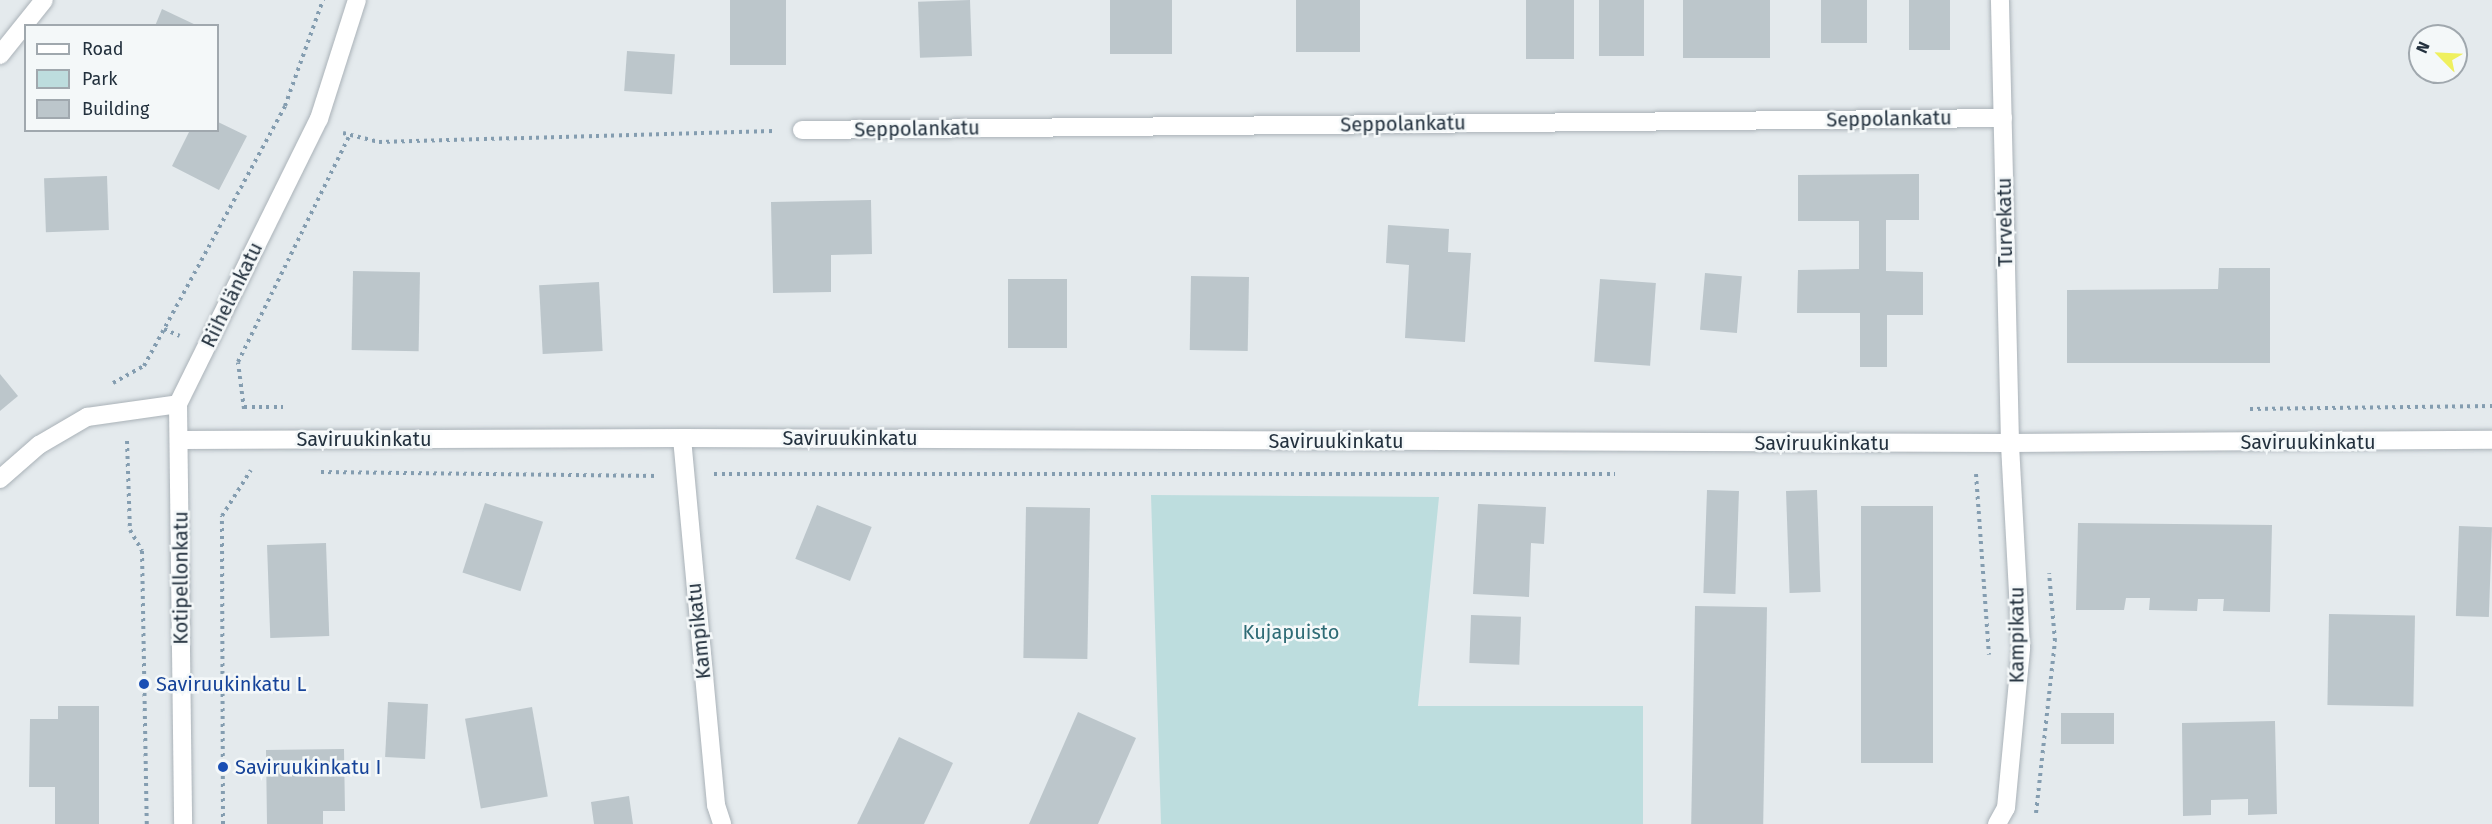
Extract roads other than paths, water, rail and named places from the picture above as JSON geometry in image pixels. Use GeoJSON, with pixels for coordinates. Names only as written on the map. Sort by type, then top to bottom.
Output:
{"type":"FeatureCollection","features":[{"type":"Feature","properties":{"kind":"street"},"geometry":{"type":"LineString","coordinates":[[25,24],[44,0]]}},
{"type":"Feature","properties":{"kind":"street","name":"Riihelänkatu"},"geometry":{"type":"LineString","coordinates":[[178,404],[319,119],[357,0]]}},
{"type":"Feature","properties":{"kind":"street","name":"Turvekatu"},"geometry":{"type":"LineString","coordinates":[[2000,0],[2010,443]]}},
{"type":"Feature","properties":{"kind":"street"},"geometry":{"type":"LineString","coordinates":[[0,55],[24,25]]}},
{"type":"Feature","properties":{"kind":"street","name":"Seppolankatu"},"geometry":{"type":"LineString","coordinates":[[802,130],[2003,118]]}},
{"type":"Feature","properties":{"kind":"street"},"geometry":{"type":"LineString","coordinates":[[0,479],[39,445],[87,417],[125,409],[178,404]]}},
{"type":"Feature","properties":{"kind":"street","name":"Kotipellonkatu"},"geometry":{"type":"LineString","coordinates":[[178,404],[183,824]]}},
{"type":"Feature","properties":{"kind":"street","name":"Saviruukinkatu"},"geometry":{"type":"LineString","coordinates":[[180,440],[682,438],[2010,443],[2492,441]]}},
{"type":"Feature","properties":{"kind":"street","name":"Kampikatu"},"geometry":{"type":"LineString","coordinates":[[682,438],[683,474],[716,805],[722,824]]}},
{"type":"Feature","properties":{"kind":"street","name":"Kampikatu"},"geometry":{"type":"LineString","coordinates":[[1997,824],[2006,808],[2022,648],[2010,443]]}},
{"type":"Feature","properties":{"kind":"place","name":"Saviruukinkatu L"},"geometry":{"type":"Point","coordinates":[144,684]}},
{"type":"Feature","properties":{"kind":"place","name":"Saviruukinkatu I"},"geometry":{"type":"Point","coordinates":[223,767]}},
{"type":"Feature","properties":{"kind":"park label","name":"Kujapuisto"},"geometry":{"type":"Point","coordinates":[1291,632]}}]}
